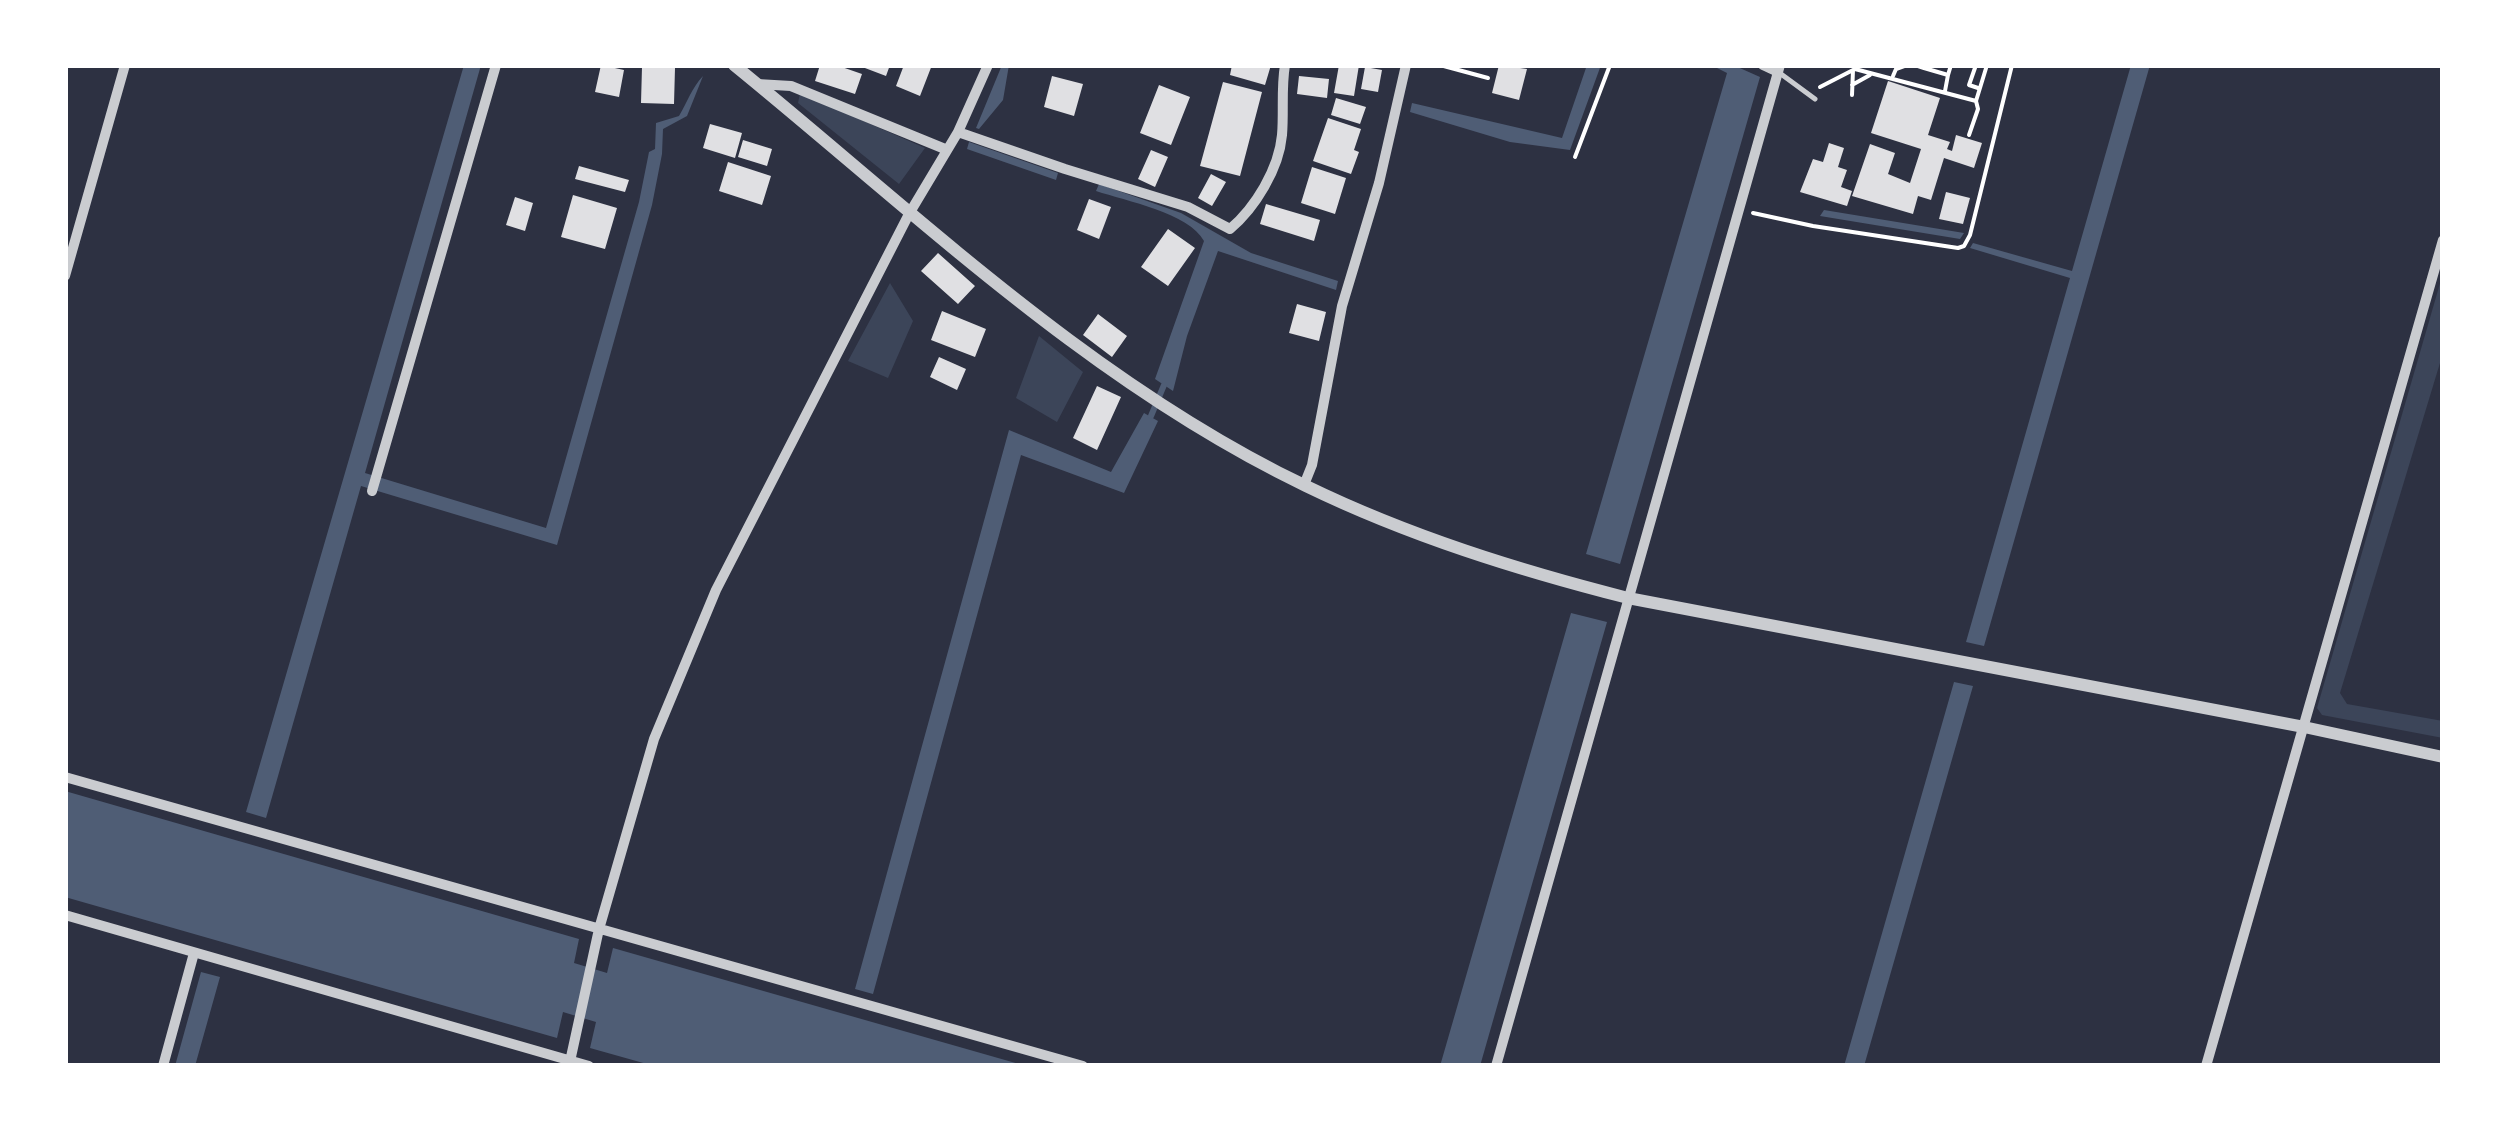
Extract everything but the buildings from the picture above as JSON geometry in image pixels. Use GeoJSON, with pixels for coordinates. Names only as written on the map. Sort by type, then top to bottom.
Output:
{"type":"FeatureCollection","features":[{"type":"Feature","properties":{"kind":"street"},"geometry":{"type":"LineString","coordinates":[[65,276],[125,65]]}},
{"type":"Feature","properties":{"kind":"street"},"geometry":{"type":"LineString","coordinates":[[372,492],[496,65]]}},
{"type":"Feature","properties":{"kind":"street"},"geometry":{"type":"LineString","coordinates":[[734,65],[1048,324],[1172,409],[1304,486],[1372,516],[1560,581],[1628,598],[2443,757]]}},
{"type":"Feature","properties":{"kind":"street"},"geometry":{"type":"LineString","coordinates":[[569,1063],[600,929],[654,739],[716,590],[910,214],[958,132],[988,65]]}},
{"type":"Feature","properties":{"kind":"street"},"geometry":{"type":"LineString","coordinates":[[958,132],[1065,170],[1188,206],[1230,229],[1246,216],[1277,161],[1285,65]]}},
{"type":"Feature","properties":{"kind":"street"},"geometry":{"type":"LineString","coordinates":[[1304,486],[1312,465],[1342,306],[1379,183],[1406,65]]}},
{"type":"Feature","properties":{"kind":"street"},"geometry":{"type":"LineString","coordinates":[[1496,1066],[1779,68],[1763,65]]}},
{"type":"Feature","properties":{"kind":"street"},"geometry":{"type":"LineString","coordinates":[[757,84],[792,86],[946,149]]}},
{"type":"Feature","properties":{"kind":"street"},"geometry":{"type":"LineString","coordinates":[[2206,1066],[2443,240]]}},
{"type":"Feature","properties":{"kind":"street"},"geometry":{"type":"LineString","coordinates":[[65,777],[1083,1066]]}},
{"type":"Feature","properties":{"kind":"street"},"geometry":{"type":"LineString","coordinates":[[65,916],[589,1066]]}},
{"type":"Feature","properties":{"kind":"street"},"geometry":{"type":"LineString","coordinates":[[164,1066],[194,953]]}},
{"type":"Feature","properties":{"kind":"lane"},"geometry":{"type":"LineString","coordinates":[[1779,68],[1815,98]]}},
{"type":"Feature","properties":{"kind":"path"},"geometry":{"type":"LineString","coordinates":[[1440,65],[1488,78]]}},
{"type":"Feature","properties":{"kind":"path"},"geometry":{"type":"LineString","coordinates":[[1575,156],[1610,65]]}},
{"type":"Feature","properties":{"kind":"path"},"geometry":{"type":"LineString","coordinates":[[1880,74],[1882,65]]}},
{"type":"Feature","properties":{"kind":"path"},"geometry":{"type":"LineString","coordinates":[[1893,78],[1896,69],[1907,65]]}},
{"type":"Feature","properties":{"kind":"path"},"geometry":{"type":"LineString","coordinates":[[1916,65],[1948,75]]}},
{"type":"Feature","properties":{"kind":"path"},"geometry":{"type":"LineString","coordinates":[[1945,92],[1948,75],[1956,65]]}},
{"type":"Feature","properties":{"kind":"path"},"geometry":{"type":"LineString","coordinates":[[1739,210],[1813,226],[1964,246],[2012,65]]}},
{"type":"Feature","properties":{"kind":"path"},"geometry":{"type":"LineString","coordinates":[[1980,88],[1969,85],[1982,66]]}},
{"type":"Feature","properties":{"kind":"path"},"geometry":{"type":"LineString","coordinates":[[1969,135],[1978,109],[1982,66]]}},
{"type":"Feature","properties":{"kind":"path"},"geometry":{"type":"LineString","coordinates":[[1807,94],[1853,70],[1976,101]]}},
{"type":"Feature","properties":{"kind":"path"},"geometry":{"type":"LineString","coordinates":[[1852,95],[1853,70]]}},
{"type":"Feature","properties":{"kind":"path"},"geometry":{"type":"LineString","coordinates":[[1852,85],[1873,73]]}},
{"type":"Feature","properties":{"kind":"path"},"geometry":{"type":"LineString","coordinates":[[1978,109],[1986,112]]}},
{"type":"Feature","properties":{"kind":"shaded area"},"geometry":{"type":"Polygon","coordinates":[[[464,65],[481,65],[365,473],[546,528],[639,202],[649,152],[655,149],[656,123],[679,116],[703,76],[687,116],[663,129],[652,205],[557,545],[361,486],[266,818],[246,812],[464,65]]]}},
{"type":"Feature","properties":{"kind":"shaded area"},"geometry":{"type":"Polygon","coordinates":[[[1002,65],[1009,65],[1003,100],[976,128],[1002,65]]]}},
{"type":"Feature","properties":{"kind":"shaded area"},"geometry":{"type":"Polygon","coordinates":[[[1587,65],[1601,65],[1570,150],[1510,142],[1410,112],[1412,103],[1562,138],[1587,65]]]}},
{"type":"Feature","properties":{"kind":"shaded area"},"geometry":{"type":"Polygon","coordinates":[[[1711,65],[1733,65],[1760,77],[1620,564],[1586,554],[1727,73],[1711,65]]]}},
{"type":"Feature","properties":{"kind":"shaded area"},"geometry":{"type":"Polygon","coordinates":[[[2131,65],[2150,65],[1984,646],[1966,642],[2070,278],[1970,248],[1973,243],[2072,271],[2131,65]]]}},
{"type":"Feature","properties":{"kind":"shaded area"},"geometry":{"type":"Polygon","coordinates":[[[800,93],[925,148],[899,184],[798,103],[800,93]]]}},
{"type":"Feature","properties":{"kind":"shaded area"},"geometry":{"type":"Polygon","coordinates":[[[969,142],[1058,173],[1056,180],[967,149],[969,142]]]}},
{"type":"Feature","properties":{"kind":"shaded area"},"geometry":{"type":"Polygon","coordinates":[[[1099,184],[1181,213],[1251,253],[1338,281],[1336,290],[1218,251],[1187,336],[1173,391],[1155,379],[1204,241],[1196,231],[1171,216],[1096,191],[1099,184]]]}},
{"type":"Feature","properties":{"kind":"shaded area"},"geometry":{"type":"Polygon","coordinates":[[[1824,210],[1964,233],[1960,239],[1820,216],[1824,210]]]}},
{"type":"Feature","properties":{"kind":"shaded area"},"geometry":{"type":"Polygon","coordinates":[[[2443,273],[2443,353],[2340,693],[2347,704],[2443,721],[2443,738],[2322,715],[2317,708],[2443,273]]]}},
{"type":"Feature","properties":{"kind":"shaded area"},"geometry":{"type":"Polygon","coordinates":[[[890,283],[913,321],[888,378],[848,361],[890,283]]]}},
{"type":"Feature","properties":{"kind":"shaded area"},"geometry":{"type":"Polygon","coordinates":[[[1039,336],[1083,372],[1057,422],[1016,398],[1039,336]]]}},
{"type":"Feature","properties":{"kind":"shaded area"},"geometry":{"type":"Polygon","coordinates":[[[1144,413],[1158,421],[1124,493],[1021,455],[873,994],[855,989],[1009,430],[1111,472],[1144,413]]]}},
{"type":"Feature","properties":{"kind":"shaded area"},"geometry":{"type":"Polygon","coordinates":[[[1571,613],[1607,622],[1480,1066],[1440,1066],[1571,613]]]}},
{"type":"Feature","properties":{"kind":"shaded area"},"geometry":{"type":"Polygon","coordinates":[[[1954,682],[1973,686],[1864,1066],[1844,1066],[1954,682]]]}},
{"type":"Feature","properties":{"kind":"shaded area"},"geometry":{"type":"Polygon","coordinates":[[[65,791],[579,939],[574,963],[607,973],[613,948],[1026,1066],[654,1066],[590,1048],[596,1022],[563,1012],[557,1038],[65,897],[65,791]]]}},
{"type":"Feature","properties":{"kind":"shaded area"},"geometry":{"type":"Polygon","coordinates":[[[201,972],[220,977],[195,1066],[175,1066],[201,972]]]}},
{"type":"Feature","properties":{"kind":"waterway"},"geometry":{"type":"LineString","coordinates":[[1151,416],[1164,385]]}}]}
